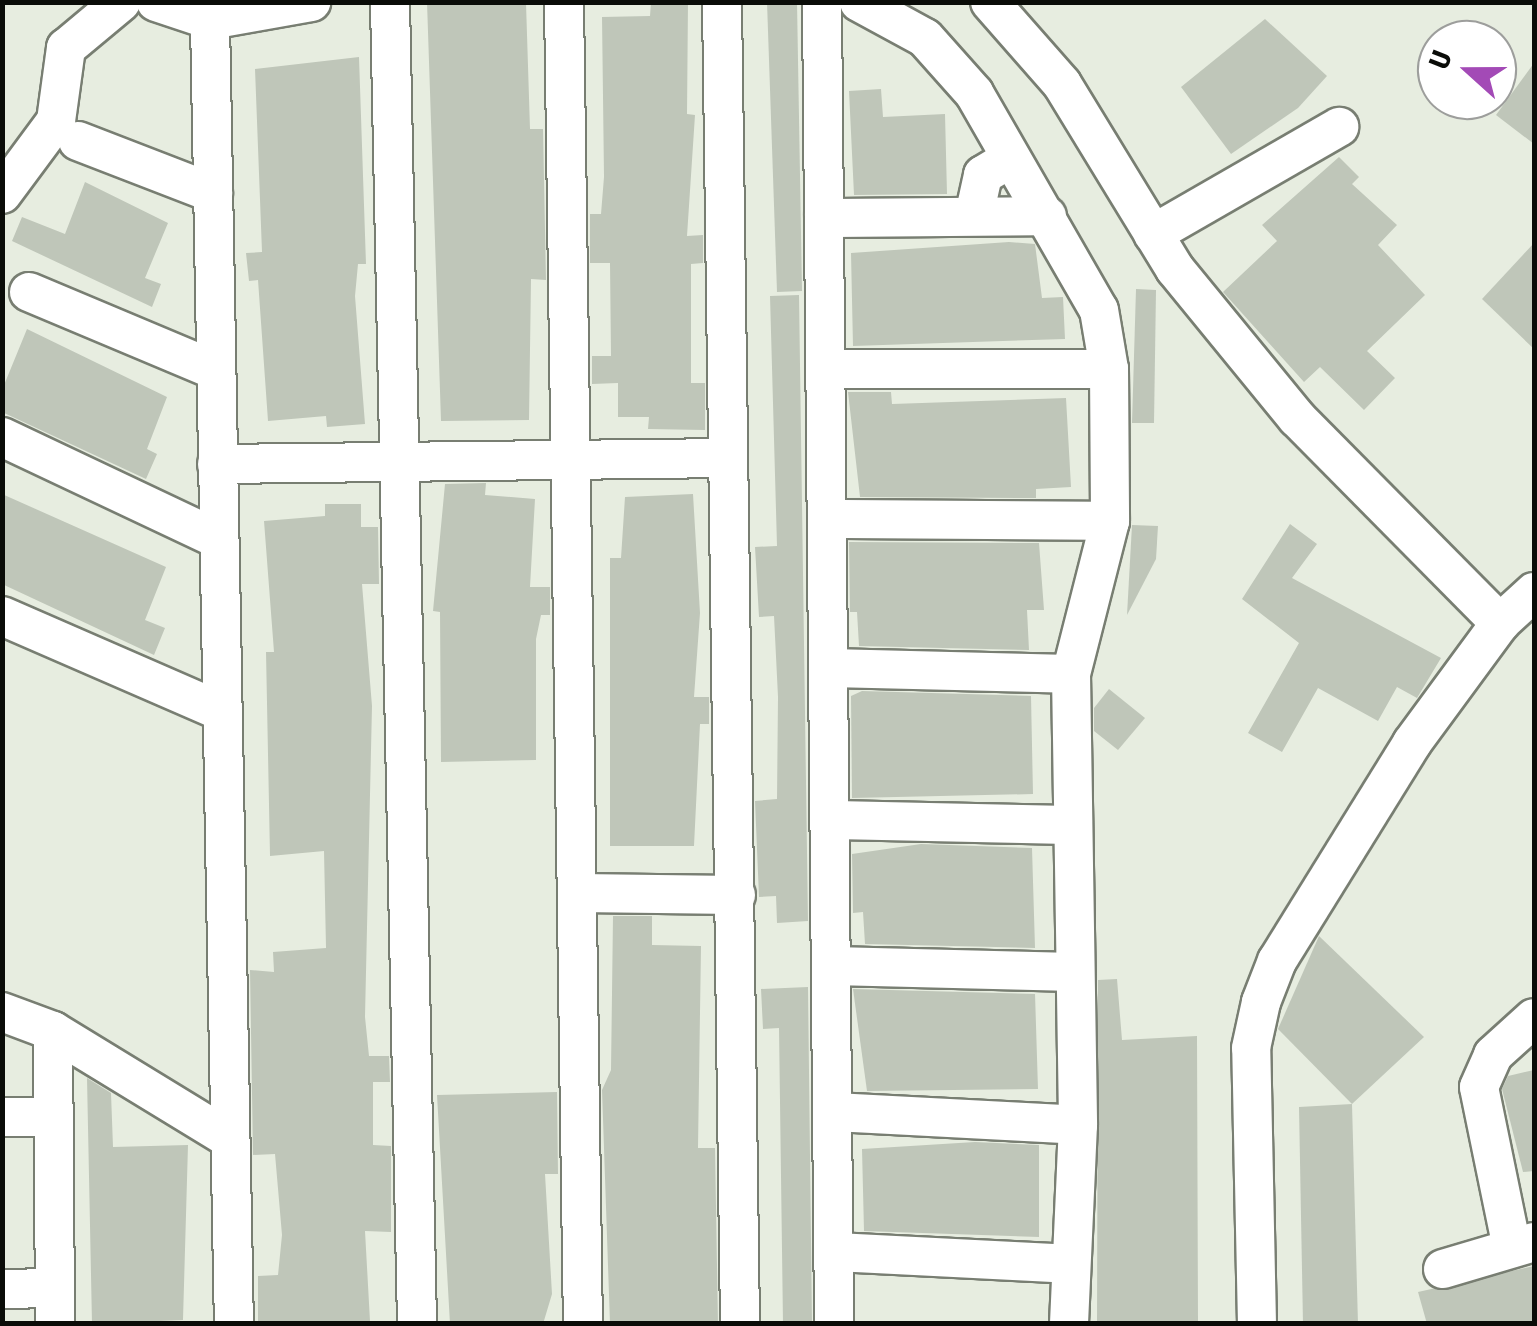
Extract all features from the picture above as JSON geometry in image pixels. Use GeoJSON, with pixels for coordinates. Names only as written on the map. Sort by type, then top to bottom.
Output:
{"type":"FeatureCollection","features":[{"type":"Feature","properties":{"kind":"street"},"geometry":{"type":"LineString","coordinates":[[2,194],[56,121],[66,48],[120,2]]}},
{"type":"Feature","properties":{"kind":"street"},"geometry":{"type":"LineString","coordinates":[[156,2],[210,20],[312,2]]}},
{"type":"Feature","properties":{"kind":"street"},"geometry":{"type":"LineString","coordinates":[[390,2],[416,1324]]}},
{"type":"Feature","properties":{"kind":"street"},"geometry":{"type":"LineString","coordinates":[[564,2],[584,1324]]}},
{"type":"Feature","properties":{"kind":"street"},"geometry":{"type":"LineString","coordinates":[[722,2],[740,1324]]}},
{"type":"Feature","properties":{"kind":"street"},"geometry":{"type":"LineString","coordinates":[[822,2],[834,1324]]}},
{"type":"Feature","properties":{"kind":"street"},"geometry":{"type":"LineString","coordinates":[[858,2],[945,58],[1046,216],[1099,310],[1109,368],[1110,521],[1071,674],[1078,1125],[1069,1324]]}},
{"type":"Feature","properties":{"kind":"street"},"geometry":{"type":"LineString","coordinates":[[990,2],[1062,84],[1153,234],[1297,418],[1500,624]]}},
{"type":"Feature","properties":{"kind":"street"},"geometry":{"type":"LineString","coordinates":[[210,20],[234,1324]]}},
{"type":"Feature","properties":{"kind":"street"},"geometry":{"type":"LineString","coordinates":[[1153,234],[1339,127]]}},
{"type":"Feature","properties":{"kind":"street"},"geometry":{"type":"LineString","coordinates":[[78,141],[213,193]]}},
{"type":"Feature","properties":{"kind":"street"},"geometry":{"type":"LineString","coordinates":[[974,216],[983,176],[1010,159]]}},
{"type":"Feature","properties":{"kind":"street"},"geometry":{"type":"LineString","coordinates":[[824,218],[1046,216]]}},
{"type":"Feature","properties":{"kind":"street"},"geometry":{"type":"LineString","coordinates":[[29,292],[216,370]]}},
{"type":"Feature","properties":{"kind":"street"},"geometry":{"type":"LineString","coordinates":[[826,369],[1109,368]]}},
{"type":"Feature","properties":{"kind":"street"},"geometry":{"type":"LineString","coordinates":[[2,437],[218,539]]}},
{"type":"Feature","properties":{"kind":"street"},"geometry":{"type":"LineString","coordinates":[[217,464],[728,458]]}},
{"type":"Feature","properties":{"kind":"street"},"geometry":{"type":"LineString","coordinates":[[828,519],[1110,521]]}},
{"type":"Feature","properties":{"kind":"street"},"geometry":{"type":"LineString","coordinates":[[1257,1324],[1251,1048],[1262,1002],[1278,962],[1401,760],[1500,624],[1534,592]]}},
{"type":"Feature","properties":{"kind":"street"},"geometry":{"type":"LineString","coordinates":[[2,616],[221,710]]}},
{"type":"Feature","properties":{"kind":"street"},"geometry":{"type":"LineString","coordinates":[[829,668],[1071,674]]}},
{"type":"Feature","properties":{"kind":"street"},"geometry":{"type":"LineString","coordinates":[[830,820],[1072,826]]}},
{"type":"Feature","properties":{"kind":"street"},"geometry":{"type":"LineString","coordinates":[[579,893],[736,895]]}},
{"type":"Feature","properties":{"kind":"street"},"geometry":{"type":"LineString","coordinates":[[832,966],[1075,972]]}},
{"type":"Feature","properties":{"kind":"street"},"geometry":{"type":"LineString","coordinates":[[2,1012],[53,1031],[230,1139]]}},
{"type":"Feature","properties":{"kind":"street"},"geometry":{"type":"LineString","coordinates":[[1443,1269],[1523,1245],[1479,1087],[1492,1055],[1534,1018]]}},
{"type":"Feature","properties":{"kind":"street"},"geometry":{"type":"LineString","coordinates":[[2,1288],[55,1306],[53,1031]]}},
{"type":"Feature","properties":{"kind":"street"},"geometry":{"type":"LineString","coordinates":[[834,1112],[1078,1125]]}},
{"type":"Feature","properties":{"kind":"street"},"geometry":{"type":"LineString","coordinates":[[2,1117],[54,1117]]}},
{"type":"Feature","properties":{"kind":"street"},"geometry":{"type":"LineString","coordinates":[[835,1252],[1069,1264]]}},
{"type":"Feature","properties":{"kind":"building"},"geometry":{"type":"Polygon","coordinates":[[[427,2],[526,3],[530,129],[543,129],[546,280],[531,279],[529,420],[441,421],[427,2]]]}},
{"type":"Feature","properties":{"kind":"building"},"geometry":{"type":"Polygon","coordinates":[[[651,2],[688,2],[687,114],[695,115],[687,236],[703,235],[703,263],[691,264],[691,383],[705,383],[705,430],[648,429],[649,417],[618,417],[618,383],[592,384],[592,356],[611,356],[610,263],[590,263],[590,214],[601,214],[604,177],[602,17],[650,16],[651,2]]]}},
{"type":"Feature","properties":{"kind":"building"},"geometry":{"type":"Polygon","coordinates":[[[767,2],[797,2],[802,291],[777,292],[767,2]]]}},
{"type":"Feature","properties":{"kind":"building"},"geometry":{"type":"Polygon","coordinates":[[[1265,19],[1327,76],[1298,108],[1231,154],[1181,87],[1265,19]]]}},
{"type":"Feature","properties":{"kind":"building"},"geometry":{"type":"Polygon","coordinates":[[[359,57],[366,264],[358,264],[355,296],[365,424],[327,427],[326,416],[268,421],[258,280],[249,281],[246,253],[262,252],[255,69],[359,57]]]}},
{"type":"Feature","properties":{"kind":"building"},"geometry":{"type":"Polygon","coordinates":[[[1534,63],[1534,144],[1503,120],[1517,120],[1517,86],[1534,63]]]}},
{"type":"Feature","properties":{"kind":"building"},"geometry":{"type":"Polygon","coordinates":[[[881,89],[883,117],[945,114],[947,194],[854,195],[849,91],[881,89]]]}},
{"type":"Feature","properties":{"kind":"building"},"geometry":{"type":"Polygon","coordinates":[[[1339,157],[1359,177],[1352,184],[1397,225],[1378,245],[1425,295],[1367,351],[1395,378],[1364,410],[1320,367],[1304,382],[1223,292],[1277,241],[1262,225],[1339,157]]]}},
{"type":"Feature","properties":{"kind":"building"},"geometry":{"type":"Polygon","coordinates":[[[85,182],[168,223],[145,278],[161,284],[152,307],[12,241],[22,217],[65,234],[85,182]]]}},
{"type":"Feature","properties":{"kind":"building"},"geometry":{"type":"Polygon","coordinates":[[[1009,242],[1035,244],[1042,298],[1063,297],[1065,339],[853,346],[851,253],[1009,242]]]}},
{"type":"Feature","properties":{"kind":"building"},"geometry":{"type":"Polygon","coordinates":[[[1534,243],[1534,349],[1482,299],[1534,243]]]}},
{"type":"Feature","properties":{"kind":"building"},"geometry":{"type":"Polygon","coordinates":[[[1136,289],[1156,290],[1154,423],[1132,423],[1136,289]]]}},
{"type":"Feature","properties":{"kind":"building"},"geometry":{"type":"Polygon","coordinates":[[[799,295],[808,921],[777,923],[776,896],[759,897],[755,801],[777,799],[778,697],[774,616],[759,617],[755,547],[777,546],[770,296],[799,295]]]}},
{"type":"Feature","properties":{"kind":"building"},"geometry":{"type":"Polygon","coordinates":[[[27,329],[167,397],[147,449],[157,454],[146,479],[2,412],[2,390],[27,329]]]}},
{"type":"Feature","properties":{"kind":"building"},"geometry":{"type":"Polygon","coordinates":[[[848,392],[891,392],[892,404],[1066,398],[1071,487],[1036,489],[1036,498],[860,497],[848,392]]]}},
{"type":"Feature","properties":{"kind":"building"},"geometry":{"type":"Polygon","coordinates":[[[486,483],[485,495],[535,499],[530,587],[550,587],[550,615],[541,615],[536,639],[536,760],[441,762],[440,612],[433,611],[445,484],[486,483]]]}},
{"type":"Feature","properties":{"kind":"building"},"geometry":{"type":"Polygon","coordinates":[[[2,494],[166,567],[145,620],[165,628],[154,655],[2,584],[2,494]]]}},
{"type":"Feature","properties":{"kind":"building"},"geometry":{"type":"Polygon","coordinates":[[[693,494],[700,613],[694,697],[709,697],[709,724],[700,724],[694,846],[610,846],[610,558],[621,558],[625,497],[693,494]]]}},
{"type":"Feature","properties":{"kind":"building"},"geometry":{"type":"Polygon","coordinates":[[[325,504],[361,504],[361,527],[378,527],[379,584],[362,584],[372,706],[365,1017],[369,1056],[389,1056],[390,1082],[373,1082],[373,1145],[391,1146],[391,1232],[365,1231],[370,1321],[258,1324],[258,1276],[278,1275],[282,1235],[275,1154],[253,1155],[250,970],[274,972],[273,952],[326,948],[324,851],[270,856],[266,652],[274,652],[264,521],[325,516],[325,504]]]}},
{"type":"Feature","properties":{"kind":"building"},"geometry":{"type":"Polygon","coordinates":[[[1290,524],[1317,544],[1292,578],[1441,658],[1417,698],[1397,687],[1378,721],[1318,688],[1282,752],[1248,733],[1299,643],[1242,599],[1290,524]]]}},
{"type":"Feature","properties":{"kind":"building"},"geometry":{"type":"Polygon","coordinates":[[[1132,525],[1158,526],[1156,559],[1127,615],[1132,525]]]}},
{"type":"Feature","properties":{"kind":"building"},"geometry":{"type":"Polygon","coordinates":[[[849,542],[1039,543],[1044,610],[1027,610],[1029,650],[859,646],[857,612],[850,612],[849,542]]]}},
{"type":"Feature","properties":{"kind":"building"},"geometry":{"type":"Polygon","coordinates":[[[1109,689],[1145,718],[1118,750],[1094,731],[1094,708],[1109,689]]]}},
{"type":"Feature","properties":{"kind":"building"},"geometry":{"type":"Polygon","coordinates":[[[862,691],[1031,696],[1033,794],[852,798],[851,696],[862,691]]]}},
{"type":"Feature","properties":{"kind":"building"},"geometry":{"type":"Polygon","coordinates":[[[921,844],[1032,848],[1035,948],[865,944],[863,912],[853,913],[852,854],[921,844]]]}},
{"type":"Feature","properties":{"kind":"building"},"geometry":{"type":"Polygon","coordinates":[[[613,916],[652,916],[652,945],[701,946],[698,1148],[715,1148],[718,1324],[610,1324],[602,1090],[611,1070],[613,916]]]}},
{"type":"Feature","properties":{"kind":"building"},"geometry":{"type":"Polygon","coordinates":[[[1319,936],[1424,1037],[1352,1104],[1278,1029],[1319,936]]]}},
{"type":"Feature","properties":{"kind":"building"},"geometry":{"type":"Polygon","coordinates":[[[1117,979],[1122,1040],[1197,1036],[1198,1324],[1097,1324],[1098,980],[1117,979]]]}},
{"type":"Feature","properties":{"kind":"building"},"geometry":{"type":"Polygon","coordinates":[[[808,987],[812,1324],[783,1324],[779,1028],[763,1029],[761,989],[808,987]]]}},
{"type":"Feature","properties":{"kind":"building"},"geometry":{"type":"Polygon","coordinates":[[[853,989],[1035,994],[1038,1089],[867,1091],[853,989]]]}},
{"type":"Feature","properties":{"kind":"building"},"geometry":{"type":"Polygon","coordinates":[[[1534,1070],[1534,1171],[1523,1172],[1502,1089],[1508,1076],[1534,1070]]]}},
{"type":"Feature","properties":{"kind":"building"},"geometry":{"type":"Polygon","coordinates":[[[87,1078],[111,1093],[113,1147],[188,1145],[183,1320],[92,1324],[87,1078]]]}},
{"type":"Feature","properties":{"kind":"building"},"geometry":{"type":"Polygon","coordinates":[[[557,1092],[558,1174],[545,1174],[552,1294],[543,1324],[450,1324],[437,1095],[557,1092]]]}},
{"type":"Feature","properties":{"kind":"building"},"geometry":{"type":"Polygon","coordinates":[[[1352,1104],[1358,1324],[1303,1324],[1299,1107],[1352,1104]]]}},
{"type":"Feature","properties":{"kind":"building"},"geometry":{"type":"Polygon","coordinates":[[[975,1142],[1039,1145],[1039,1237],[864,1231],[862,1149],[975,1142]]]}},
{"type":"Feature","properties":{"kind":"building"},"geometry":{"type":"Polygon","coordinates":[[[1534,1266],[1534,1324],[1427,1324],[1418,1292],[1534,1266]]]}}]}
